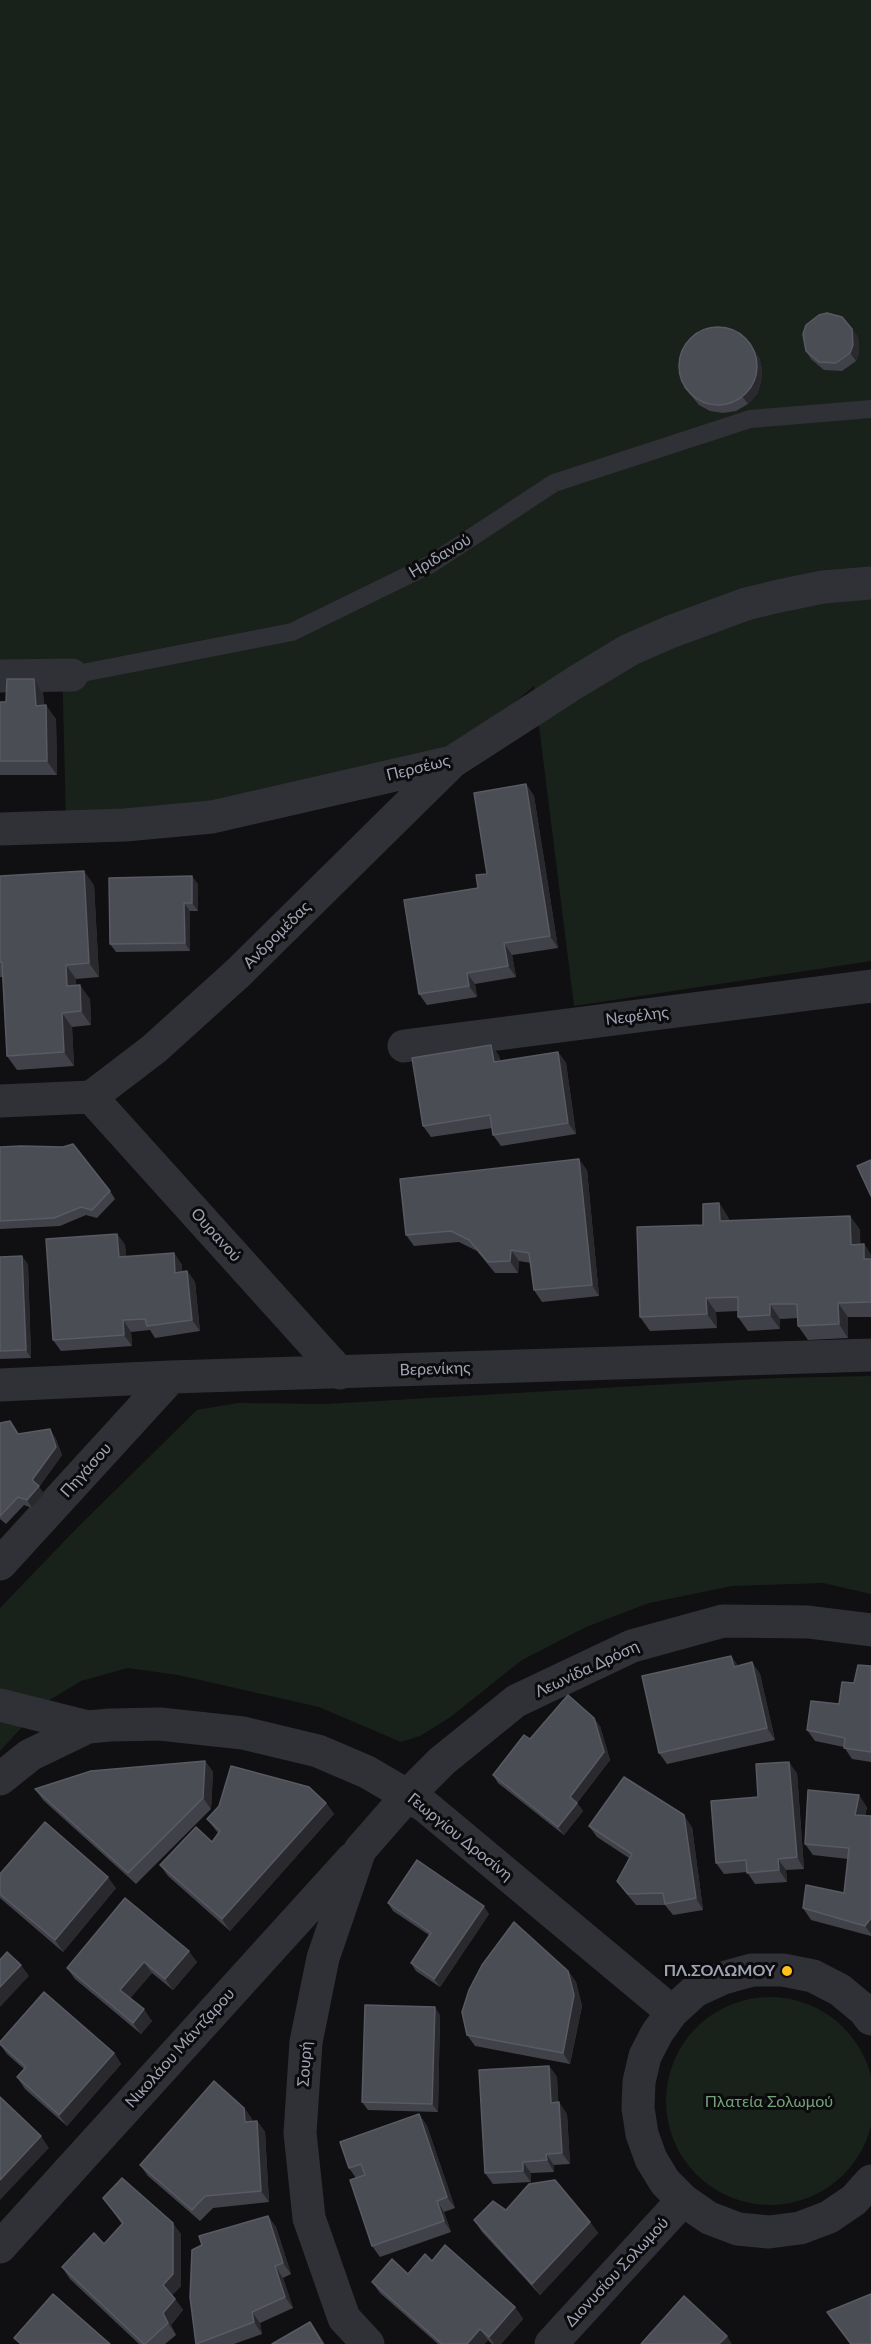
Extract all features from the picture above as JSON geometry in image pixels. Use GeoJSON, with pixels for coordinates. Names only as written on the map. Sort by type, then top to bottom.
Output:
{"type":"FeatureCollection","features":[{"type":"Feature","properties":{"kind":"street","name":"Περσέως"},"geometry":{"type":"LineString","coordinates":[[0,829],[125,825],[212,817],[452,762],[629,650],[670,632],[746,604],[823,588],[871,583]]}},
{"type":"Feature","properties":{"kind":"street","name":"Ηριδανού"},"geometry":{"type":"LineString","coordinates":[[0,676],[72,675]]}},
{"type":"Feature","properties":{"kind":"street","name":"Ανδρομέδας"},"geometry":{"type":"LineString","coordinates":[[92,1097],[154,1049],[238,973],[452,762]]}},
{"type":"Feature","properties":{"kind":"street","name":"Νεφέλης"},"geometry":{"type":"LineString","coordinates":[[404,1046],[871,986]]}},
{"type":"Feature","properties":{"kind":"street"},"geometry":{"type":"LineString","coordinates":[[0,1101],[92,1097]]}},
{"type":"Feature","properties":{"kind":"street","name":"Ουρανού"},"geometry":{"type":"LineString","coordinates":[[92,1097],[340,1373]]}},
{"type":"Feature","properties":{"kind":"street","name":"Βερενίκης"},"geometry":{"type":"LineString","coordinates":[[0,1385],[171,1377],[871,1355]]}},
{"type":"Feature","properties":{"kind":"street","name":"Πηγάσου"},"geometry":{"type":"LineString","coordinates":[[0,1564],[171,1377]]}},
{"type":"Feature","properties":{"kind":"street","name":"Λεωνίδα Δρόση"},"geometry":{"type":"LineString","coordinates":[[408,1795],[442,1761],[516,1701],[632,1646],[723,1621],[808,1622],[871,1630]]}},
{"type":"Feature","properties":{"kind":"street","name":"Γεωργίου Δροσίνη"},"geometry":{"type":"LineString","coordinates":[[0,1705],[88,1727],[160,1724],[243,1733],[318,1751],[367,1772],[425,1806],[672,2012]]}},
{"type":"Feature","properties":{"kind":"street"},"geometry":{"type":"LineString","coordinates":[[0,1779],[30,1755],[88,1727]]}},
{"type":"Feature","properties":{"kind":"street","name":"Σουρή"},"geometry":{"type":"LineString","coordinates":[[368,2344],[344,2318],[309,2218],[300,2133],[306,2042],[323,1958],[360,1850],[408,1795]]}},
{"type":"Feature","properties":{"kind":"street","name":"Νικολάου Μάντζαρου"},"geometry":{"type":"LineString","coordinates":[[0,2247],[360,1850]]}},
{"type":"Feature","properties":{"kind":"street"},"geometry":{"type":"LineString","coordinates":[[869,2010],[840,1990],[813,1976],[783,1970],[752,1970],[723,1978],[695,1992],[672,2012],[657,2033],[645,2056],[639,2082],[638,2108],[642,2134],[651,2159],[665,2182],[683,2200],[709,2218],[738,2229],[769,2232],[800,2228],[829,2217],[854,2200],[871,2181]]}},
{"type":"Feature","properties":{"kind":"street","name":"Διονυσίου Σολωμού"},"geometry":{"type":"LineString","coordinates":[[551,2344],[683,2200]]}},
{"type":"Feature","properties":{"kind":"lane","name":"Ηριδανού"},"geometry":{"type":"LineString","coordinates":[[72,675],[292,632],[431,564],[554,483],[750,419],[871,408]]}},
{"type":"Feature","properties":{"kind":"green space"},"geometry":{"type":"Polygon","coordinates":[[[0,0],[871,0],[871,961],[574,1006],[534,686],[468,742],[409,771],[66,823],[62,659],[0,661],[0,0]]]}},
{"type":"Feature","properties":{"kind":"green space"},"geometry":{"type":"Polygon","coordinates":[[[871,1376],[871,1594],[823,1583],[732,1586],[649,1603],[586,1627],[522,1660],[449,1718],[420,1736],[401,1742],[319,1707],[178,1675],[128,1668],[81,1681],[43,1704],[0,1751],[0,1608],[79,1526],[197,1410],[238,1403],[326,1404],[776,1378],[871,1376]]]}},
{"type":"Feature","properties":{"kind":"green space","name":"Πλατεία Σολωμού"},"geometry":{"type":"Polygon","coordinates":[[[770,1997],[790,1999],[819,2009],[850,2035],[866,2061],[872,2081],[874,2101],[872,2121],[862,2150],[836,2181],[810,2197],[790,2203],[770,2205],[750,2203],[721,2193],[690,2167],[674,2141],[668,2121],[666,2101],[668,2081],[678,2052],[704,2021],[730,2005],[750,1999],[770,1997]]]}},
{"type":"Feature","properties":{"kind":"building"},"geometry":{"type":"Polygon","coordinates":[[[827,313],[842,317],[852,329],[853,345],[850,353],[836,363],[819,362],[806,351],[803,334],[806,325],[819,315],[827,313]]]}},
{"type":"Feature","properties":{"kind":"building"},"geometry":{"type":"Polygon","coordinates":[[[718,327],[733,330],[750,344],[757,366],[754,381],[740,398],[718,405],[703,402],[686,388],[679,366],[682,351],[696,334],[718,327]]]}},
{"type":"Feature","properties":{"kind":"building"},"geometry":{"type":"Polygon","coordinates":[[[7,679],[34,679],[36,706],[46,705],[47,761],[0,761],[0,702],[6,702],[7,679]]]}},
{"type":"Feature","properties":{"kind":"building"},"geometry":{"type":"Polygon","coordinates":[[[526,784],[550,936],[504,943],[508,966],[467,973],[469,986],[419,994],[404,900],[478,888],[476,875],[487,874],[474,793],[526,784]]]}},
{"type":"Feature","properties":{"kind":"building"},"geometry":{"type":"Polygon","coordinates":[[[84,871],[89,963],[66,965],[67,986],[80,985],[81,1011],[62,1013],[64,1052],[7,1056],[2,962],[0,962],[0,876],[84,871]]]}},
{"type":"Feature","properties":{"kind":"building"},"geometry":{"type":"Polygon","coordinates":[[[192,876],[192,903],[184,903],[185,943],[110,944],[109,878],[192,876]]]}},
{"type":"Feature","properties":{"kind":"building"},"geometry":{"type":"Polygon","coordinates":[[[491,1045],[494,1062],[558,1052],[568,1123],[493,1135],[490,1115],[423,1126],[412,1058],[491,1045]]]}},
{"type":"Feature","properties":{"kind":"building"},"geometry":{"type":"Polygon","coordinates":[[[73,1144],[110,1191],[92,1210],[81,1207],[54,1218],[0,1221],[0,1147],[63,1147],[73,1144]]]}},
{"type":"Feature","properties":{"kind":"building"},"geometry":{"type":"Polygon","coordinates":[[[579,1159],[592,1285],[534,1290],[529,1253],[511,1250],[510,1261],[488,1262],[469,1240],[451,1231],[406,1235],[400,1179],[579,1159]]]}},
{"type":"Feature","properties":{"kind":"building"},"geometry":{"type":"Polygon","coordinates":[[[871,1160],[871,1196],[857,1166],[871,1160]]]}},
{"type":"Feature","properties":{"kind":"building"},"geometry":{"type":"Polygon","coordinates":[[[719,1203],[720,1221],[850,1216],[851,1245],[864,1244],[864,1259],[871,1259],[871,1302],[838,1303],[839,1324],[798,1326],[797,1304],[770,1304],[770,1315],[738,1317],[738,1297],[706,1298],[707,1314],[640,1317],[637,1227],[703,1225],[703,1204],[719,1203]]]}},
{"type":"Feature","properties":{"kind":"building"},"geometry":{"type":"Polygon","coordinates":[[[117,1234],[119,1257],[174,1253],[175,1273],[187,1271],[192,1320],[147,1326],[145,1319],[123,1320],[124,1335],[53,1340],[46,1239],[117,1234]]]}},
{"type":"Feature","properties":{"kind":"building"},"geometry":{"type":"Polygon","coordinates":[[[22,1256],[26,1350],[0,1351],[0,1257],[22,1256]]]}},
{"type":"Feature","properties":{"kind":"building"},"geometry":{"type":"Polygon","coordinates":[[[10,1421],[18,1434],[50,1429],[56,1447],[32,1480],[39,1486],[27,1500],[18,1497],[0,1516],[0,1423],[10,1421]]]}},
{"type":"Feature","properties":{"kind":"building"},"geometry":{"type":"Polygon","coordinates":[[[731,1656],[734,1667],[752,1662],[767,1728],[659,1753],[642,1676],[731,1656]]]}},
{"type":"Feature","properties":{"kind":"building"},"geometry":{"type":"Polygon","coordinates":[[[858,1665],[871,1666],[871,1752],[844,1748],[845,1738],[807,1730],[811,1701],[839,1704],[842,1682],[854,1683],[858,1665]]]}},
{"type":"Feature","properties":{"kind":"building"},"geometry":{"type":"Polygon","coordinates":[[[568,1695],[594,1718],[604,1752],[570,1797],[577,1803],[558,1827],[493,1775],[524,1735],[530,1739],[568,1695]]]}},
{"type":"Feature","properties":{"kind":"building"},"geometry":{"type":"Polygon","coordinates":[[[205,1761],[203,1798],[128,1873],[35,1789],[91,1771],[205,1761]]]}},
{"type":"Feature","properties":{"kind":"building"},"geometry":{"type":"Polygon","coordinates":[[[789,1762],[797,1857],[778,1859],[779,1870],[747,1873],[746,1860],[716,1863],[711,1801],[758,1797],[756,1764],[789,1762]]]}},
{"type":"Feature","properties":{"kind":"building"},"geometry":{"type":"Polygon","coordinates":[[[231,1766],[309,1787],[326,1803],[222,1919],[160,1865],[196,1827],[212,1842],[220,1831],[207,1819],[219,1806],[231,1766]]]}},
{"type":"Feature","properties":{"kind":"building"},"geometry":{"type":"Polygon","coordinates":[[[624,1777],[684,1815],[696,1898],[665,1904],[663,1893],[628,1894],[617,1881],[632,1854],[589,1826],[624,1777]]]}},
{"type":"Feature","properties":{"kind":"building"},"geometry":{"type":"Polygon","coordinates":[[[808,1790],[859,1795],[855,1815],[871,1816],[871,1918],[865,1926],[803,1908],[806,1885],[844,1893],[849,1848],[805,1844],[808,1790]]]}},
{"type":"Feature","properties":{"kind":"building"},"geometry":{"type":"Polygon","coordinates":[[[45,1822],[108,1877],[55,1940],[0,1894],[0,1874],[45,1822]]]}},
{"type":"Feature","properties":{"kind":"building"},"geometry":{"type":"Polygon","coordinates":[[[417,1860],[484,1906],[434,1979],[411,1963],[431,1933],[388,1903],[417,1860]]]}},
{"type":"Feature","properties":{"kind":"building"},"geometry":{"type":"Polygon","coordinates":[[[125,1898],[189,1951],[165,1979],[144,1962],[120,1990],[144,2009],[133,2023],[67,1968],[125,1898]]]}},
{"type":"Feature","properties":{"kind":"building"},"geometry":{"type":"Polygon","coordinates":[[[514,1922],[568,1971],[574,1995],[563,2053],[467,2035],[462,2012],[469,1990],[482,1965],[514,1922]]]}},
{"type":"Feature","properties":{"kind":"building"},"geometry":{"type":"Polygon","coordinates":[[[7,1952],[21,1965],[0,1987],[0,1960],[7,1952]]]}},
{"type":"Feature","properties":{"kind":"building"},"geometry":{"type":"Polygon","coordinates":[[[44,1992],[114,2053],[59,2115],[17,2077],[26,2067],[0,2044],[44,1992]]]}},
{"type":"Feature","properties":{"kind":"building"},"geometry":{"type":"Polygon","coordinates":[[[365,2005],[435,2007],[432,2104],[362,2102],[365,2005]]]}},
{"type":"Feature","properties":{"kind":"building"},"geometry":{"type":"Polygon","coordinates":[[[549,2066],[551,2103],[559,2102],[562,2153],[546,2154],[547,2160],[523,2162],[523,2171],[485,2173],[479,2070],[549,2066]]]}},
{"type":"Feature","properties":{"kind":"building"},"geometry":{"type":"Polygon","coordinates":[[[214,2081],[244,2108],[245,2122],[257,2121],[261,2191],[205,2196],[192,2210],[140,2165],[214,2081]]]}},
{"type":"Feature","properties":{"kind":"building"},"geometry":{"type":"Polygon","coordinates":[[[0,2097],[41,2136],[0,2180],[0,2097]]]}},
{"type":"Feature","properties":{"kind":"building"},"geometry":{"type":"Polygon","coordinates":[[[419,2114],[447,2197],[437,2201],[444,2221],[372,2246],[350,2180],[365,2175],[361,2164],[349,2168],[340,2142],[419,2114]]]}},
{"type":"Feature","properties":{"kind":"building"},"geometry":{"type":"Polygon","coordinates":[[[122,2178],[173,2223],[173,2274],[163,2285],[175,2299],[163,2313],[168,2323],[145,2344],[62,2267],[94,2233],[104,2244],[123,2223],[103,2198],[122,2178]]]}},
{"type":"Feature","properties":{"kind":"building"},"geometry":{"type":"Polygon","coordinates":[[[555,2180],[590,2222],[532,2284],[474,2220],[493,2201],[506,2210],[529,2184],[555,2180]]]}},
{"type":"Feature","properties":{"kind":"building"},"geometry":{"type":"Polygon","coordinates":[[[268,2216],[283,2263],[275,2266],[285,2297],[252,2312],[254,2322],[196,2344],[190,2297],[192,2250],[202,2245],[199,2236],[268,2216]]]}},
{"type":"Feature","properties":{"kind":"building"},"geometry":{"type":"Polygon","coordinates":[[[445,2245],[515,2307],[489,2337],[480,2329],[467,2344],[442,2344],[372,2282],[392,2259],[408,2274],[425,2254],[432,2261],[445,2245]]]}},
{"type":"Feature","properties":{"kind":"building"},"geometry":{"type":"Polygon","coordinates":[[[53,2294],[110,2344],[21,2344],[14,2338],[53,2294]]]}},
{"type":"Feature","properties":{"kind":"building"},"geometry":{"type":"Polygon","coordinates":[[[871,2294],[871,2344],[851,2344],[827,2312],[871,2294]]]}},
{"type":"Feature","properties":{"kind":"building"},"geometry":{"type":"Polygon","coordinates":[[[684,2296],[727,2336],[719,2344],[641,2344],[684,2296]]]}},
{"type":"Feature","properties":{"kind":"building"},"geometry":{"type":"Polygon","coordinates":[[[310,2322],[323,2344],[272,2344],[310,2322]]]}},
{"type":"Feature","properties":{"kind":"place","name":"ΠΛ.ΣΟΛΩΜΟΥ"},"geometry":{"type":"Point","coordinates":[787,1971]}}]}
